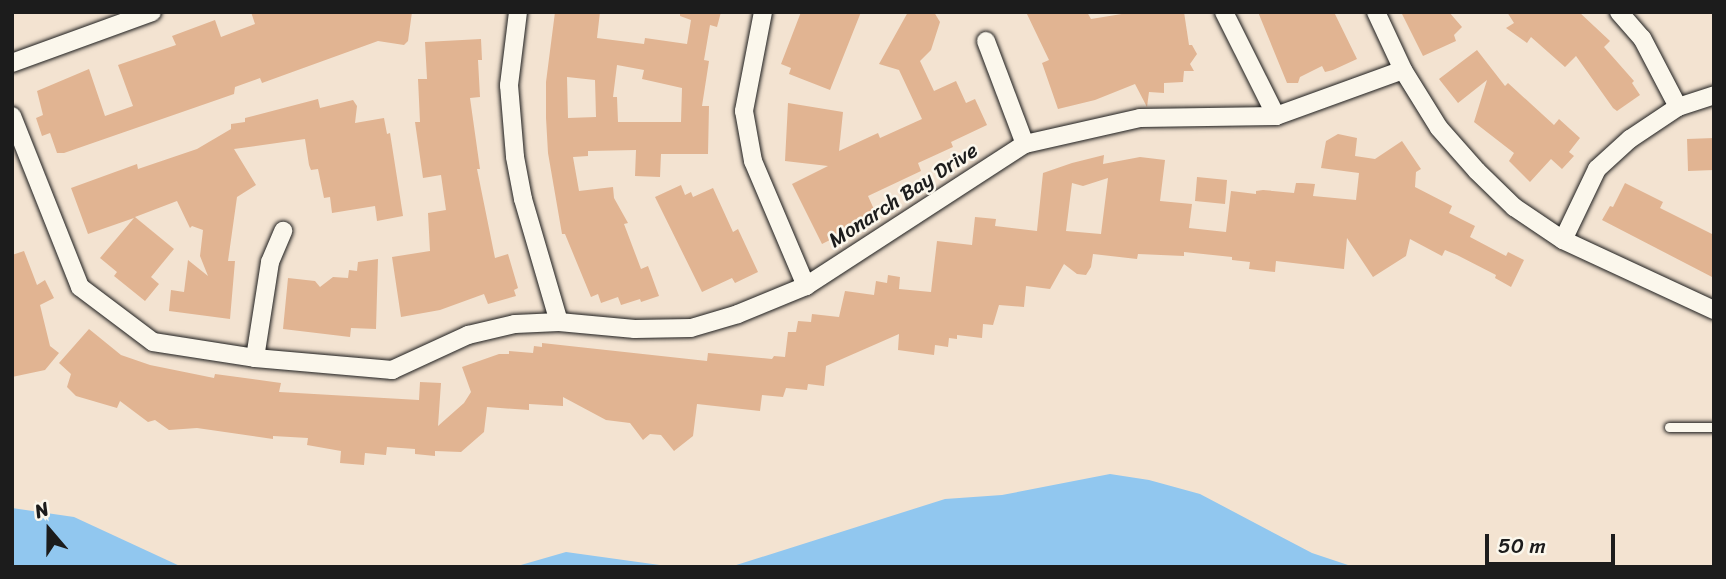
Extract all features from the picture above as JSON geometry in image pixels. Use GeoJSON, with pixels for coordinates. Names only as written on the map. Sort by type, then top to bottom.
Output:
{"type":"FeatureCollection","features":[{"type":"Feature","properties":{"kind":"street"},"geometry":{"type":"LineString","coordinates":[[12,63],[152,12]]}},
{"type":"Feature","properties":{"kind":"street"},"geometry":{"type":"LineString","coordinates":[[519,12],[509,85],[515,157],[523,199],[559,322]]}},
{"type":"Feature","properties":{"kind":"street"},"geometry":{"type":"LineString","coordinates":[[763,12],[744,111],[753,162],[806,286]]}},
{"type":"Feature","properties":{"kind":"street"},"geometry":{"type":"LineString","coordinates":[[1224,12],[1276,116]]}},
{"type":"Feature","properties":{"kind":"street"},"geometry":{"type":"LineString","coordinates":[[1376,12],[1403,70],[1439,128],[1514,207],[1563,240],[1714,310]]}},
{"type":"Feature","properties":{"kind":"street"},"geometry":{"type":"LineString","coordinates":[[1619,12],[1642,38],[1678,107]]}},
{"type":"Feature","properties":{"kind":"street"},"geometry":{"type":"LineString","coordinates":[[986,41],[1025,144]]}},
{"type":"Feature","properties":{"kind":"street","name":"Monarch Bay Drive"},"geometry":{"type":"LineString","coordinates":[[12,117],[80,287],[153,342],[255,358],[392,370],[468,335],[515,324],[559,322],[635,329],[691,328],[738,314],[806,286],[1025,144],[1140,118],[1276,116],[1403,70]]}},
{"type":"Feature","properties":{"kind":"street"},"geometry":{"type":"LineString","coordinates":[[1563,240],[1597,169],[1630,139],[1678,107],[1714,95]]}},
{"type":"Feature","properties":{"kind":"street"},"geometry":{"type":"LineString","coordinates":[[255,358],[270,262],[283,231]]}},
{"type":"Feature","properties":{"kind":"lane"},"geometry":{"type":"LineString","coordinates":[[1669,428],[1714,427]]}},
{"type":"Feature","properties":{"kind":"water"},"geometry":{"type":"Polygon","coordinates":[[[1110,474],[1149,480],[1200,494],[1312,553],[1354,567],[730,567],[945,499],[1002,495],[1110,474]]]}},
{"type":"Feature","properties":{"kind":"water"},"geometry":{"type":"Polygon","coordinates":[[[12,508],[74,517],[182,567],[12,567],[12,508]]]}},
{"type":"Feature","properties":{"kind":"water"},"geometry":{"type":"Polygon","coordinates":[[[566,552],[674,567],[514,567],[566,552]]]}},
{"type":"Feature","properties":{"kind":"building"},"geometry":{"type":"Polygon","coordinates":[[[251,12],[412,12],[408,41],[404,45],[378,41],[262,83],[260,78],[235,87],[234,94],[64,153],[57,153],[50,133],[42,136],[36,118],[43,115],[37,91],[89,69],[105,116],[133,106],[118,65],[176,45],[172,36],[215,20],[221,37],[255,24],[251,12]]]}},
{"type":"Feature","properties":{"kind":"building"},"geometry":{"type":"Polygon","coordinates":[[[555,12],[600,12],[597,38],[644,44],[645,38],[687,44],[691,20],[680,16],[680,12],[721,12],[717,27],[710,25],[704,60],[709,61],[702,106],[709,106],[708,154],[661,154],[660,177],[635,176],[636,150],[588,151],[588,156],[573,157],[579,191],[613,187],[614,198],[628,223],[624,224],[641,269],[648,266],[659,296],[621,305],[618,297],[601,303],[598,294],[591,297],[565,234],[562,234],[548,153],[546,82],[555,12]],[[617,65],[613,97],[617,97],[618,122],[681,122],[682,88],[642,79],[644,70],[617,65]],[[567,77],[568,118],[596,117],[595,80],[567,77]]]}},
{"type":"Feature","properties":{"kind":"building"},"geometry":{"type":"Polygon","coordinates":[[[801,12],[861,12],[830,90],[789,74],[791,68],[781,64],[801,12]]]}},
{"type":"Feature","properties":{"kind":"building"},"geometry":{"type":"Polygon","coordinates":[[[908,12],[934,12],[940,22],[931,50],[920,61],[934,91],[956,81],[966,103],[975,99],[987,125],[951,142],[953,147],[918,163],[921,171],[868,196],[877,216],[822,244],[792,184],[828,166],[785,161],[788,103],[843,112],[839,151],[878,133],[880,138],[922,119],[899,70],[879,64],[908,12]]]}},
{"type":"Feature","properties":{"kind":"building"},"geometry":{"type":"Polygon","coordinates":[[[1026,12],[1087,12],[1091,19],[1134,12],[1184,12],[1189,45],[1192,45],[1197,54],[1190,64],[1194,71],[1184,71],[1183,82],[1164,83],[1164,93],[1149,92],[1147,107],[1135,84],[1095,100],[1058,109],[1042,63],[1049,60],[1026,12]]]}},
{"type":"Feature","properties":{"kind":"building"},"geometry":{"type":"Polygon","coordinates":[[[1258,12],[1334,12],[1357,59],[1325,72],[1322,66],[1300,77],[1298,83],[1287,83],[1258,12]]]}},
{"type":"Feature","properties":{"kind":"building"},"geometry":{"type":"Polygon","coordinates":[[[1401,12],[1449,12],[1462,27],[1454,35],[1456,41],[1423,56],[1401,12]]]}},
{"type":"Feature","properties":{"kind":"building"},"geometry":{"type":"Polygon","coordinates":[[[1507,12],[1579,12],[1610,41],[1604,47],[1634,81],[1632,83],[1640,95],[1617,111],[1576,56],[1565,67],[1531,37],[1527,43],[1506,28],[1514,23],[1507,12]]]}},
{"type":"Feature","properties":{"kind":"building"},"geometry":{"type":"Polygon","coordinates":[[[481,39],[482,60],[478,60],[480,97],[470,98],[480,169],[477,169],[495,258],[508,254],[518,288],[514,290],[516,296],[488,304],[484,294],[440,310],[401,317],[392,257],[430,251],[428,213],[446,210],[441,175],[423,178],[415,122],[420,122],[418,79],[427,79],[425,42],[481,39]]]}},
{"type":"Feature","properties":{"kind":"building"},"geometry":{"type":"Polygon","coordinates":[[[1477,50],[1505,86],[1508,83],[1554,125],[1559,119],[1580,138],[1569,152],[1574,156],[1562,169],[1551,159],[1530,182],[1509,161],[1514,153],[1474,122],[1487,80],[1458,103],[1439,79],[1477,50]]]}},
{"type":"Feature","properties":{"kind":"building"},"geometry":{"type":"Polygon","coordinates":[[[318,99],[320,108],[353,100],[357,106],[355,123],[384,118],[387,134],[390,133],[403,216],[377,221],[375,206],[332,213],[330,197],[324,198],[318,169],[311,170],[309,165],[305,139],[234,149],[256,185],[237,197],[228,261],[235,261],[230,319],[169,311],[171,290],[184,292],[188,260],[208,276],[200,256],[203,230],[192,226],[190,228],[177,201],[135,217],[174,249],[151,277],[159,284],[145,301],[114,276],[117,272],[100,258],[134,218],[88,234],[71,188],[137,164],[138,169],[197,149],[231,129],[231,124],[245,122],[245,118],[318,99]]]}},
{"type":"Feature","properties":{"kind":"building"},"geometry":{"type":"Polygon","coordinates":[[[1338,134],[1357,138],[1355,156],[1375,159],[1402,141],[1421,169],[1416,172],[1415,187],[1452,206],[1449,213],[1475,226],[1470,237],[1506,256],[1508,252],[1524,260],[1511,287],[1495,278],[1496,275],[1457,255],[1445,250],[1442,256],[1410,239],[1406,256],[1373,277],[1347,238],[1344,269],[1276,261],[1275,272],[1249,269],[1250,262],[1232,260],[1232,257],[1184,252],[1184,256],[1138,254],[1137,259],[1093,254],[1091,267],[1086,275],[1077,274],[1064,264],[1050,289],[1026,286],[1024,307],[999,305],[993,325],[983,324],[982,338],[957,335],[957,339],[949,338],[948,347],[935,345],[934,355],[898,350],[899,334],[826,366],[824,386],[808,384],[807,390],[786,388],[783,397],[762,395],[760,411],[697,404],[693,436],[674,451],[661,435],[650,434],[643,440],[630,423],[606,420],[563,397],[563,406],[529,404],[529,410],[487,407],[484,432],[461,452],[435,451],[435,456],[415,454],[415,449],[387,447],[386,455],[365,453],[364,465],[340,463],[341,451],[307,445],[308,438],[273,436],[273,439],[197,428],[169,430],[155,420],[148,422],[120,401],[117,408],[76,396],[67,387],[71,374],[59,363],[89,329],[121,355],[150,365],[214,378],[215,374],[281,383],[279,392],[419,400],[420,382],[441,383],[438,426],[464,403],[471,392],[462,367],[499,354],[509,354],[509,351],[533,353],[534,346],[542,347],[542,343],[707,361],[708,353],[772,359],[774,356],[785,357],[788,332],[796,332],[798,321],[811,322],[812,314],[839,317],[845,291],[874,295],[876,281],[887,283],[888,275],[900,277],[899,289],[931,292],[937,241],[972,245],[975,217],[996,219],[995,226],[1037,231],[1043,173],[1104,155],[1103,164],[1140,157],[1165,160],[1160,201],[1192,204],[1189,228],[1226,232],[1231,191],[1256,194],[1256,191],[1263,190],[1294,193],[1296,183],[1302,183],[1315,184],[1313,196],[1356,200],[1359,173],[1321,168],[1326,141],[1338,134]],[[1108,178],[1083,186],[1072,183],[1066,231],[1101,234],[1108,178]]]}},
{"type":"Feature","properties":{"kind":"building"},"geometry":{"type":"Polygon","coordinates":[[[1714,138],[1714,170],[1688,171],[1687,139],[1714,138]]]}},
{"type":"Feature","properties":{"kind":"building"},"geometry":{"type":"Polygon","coordinates":[[[1197,177],[1227,180],[1225,204],[1195,201],[1197,177]]]}},
{"type":"Feature","properties":{"kind":"building"},"geometry":{"type":"Polygon","coordinates":[[[1625,183],[1663,202],[1660,208],[1714,235],[1714,278],[1602,220],[1610,206],[1613,207],[1625,183]]]}},
{"type":"Feature","properties":{"kind":"building"},"geometry":{"type":"Polygon","coordinates":[[[681,185],[685,195],[691,192],[693,197],[713,188],[733,232],[738,229],[758,272],[735,283],[732,278],[702,292],[655,197],[681,185]]]}},
{"type":"Feature","properties":{"kind":"building"},"geometry":{"type":"Polygon","coordinates":[[[24,251],[37,285],[45,280],[54,298],[40,305],[50,346],[59,353],[45,370],[12,377],[12,255],[24,251]]]}},
{"type":"Feature","properties":{"kind":"building"},"geometry":{"type":"Polygon","coordinates":[[[378,259],[376,329],[351,328],[350,337],[283,329],[288,278],[315,281],[320,287],[333,277],[348,278],[349,270],[357,271],[358,262],[378,259]]]}}]}
